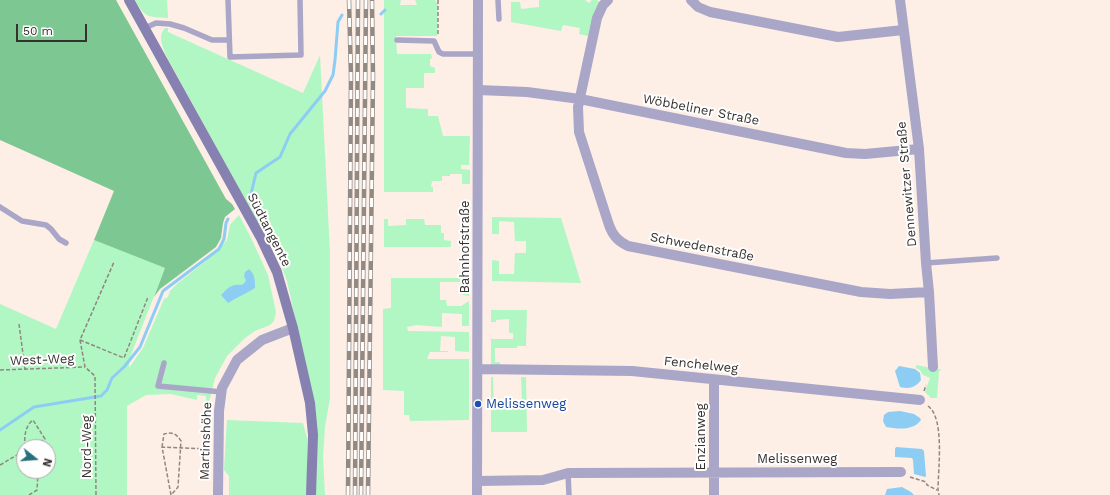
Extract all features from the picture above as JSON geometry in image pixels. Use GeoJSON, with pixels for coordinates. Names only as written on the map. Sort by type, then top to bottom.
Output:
{"type":"FeatureCollection","features":[{"type":"Feature","properties":{"kind":"street","name":"Südtangente"},"geometry":{"type":"LineString","coordinates":[[130,0],[261,238],[277,272],[293,328],[310,403],[313,436],[311,495]]}},
{"type":"Feature","properties":{"kind":"street","name":"Bahnhofstraße"},"geometry":{"type":"LineString","coordinates":[[477,495],[478,0]]}},
{"type":"Feature","properties":{"kind":"street","name":"Schwedenstraße"},"geometry":{"type":"LineString","coordinates":[[608,0],[603,5],[597,18],[578,107],[578,122],[580,136],[608,225],[611,232],[621,243],[628,246],[861,292],[890,294],[929,292]]}},
{"type":"Feature","properties":{"kind":"street"},"geometry":{"type":"LineString","coordinates":[[691,0],[698,6],[710,12],[838,37],[904,30]]}},
{"type":"Feature","properties":{"kind":"street","name":"Dennewitzer Straße"},"geometry":{"type":"LineString","coordinates":[[900,0],[919,149],[933,367]]}},
{"type":"Feature","properties":{"kind":"street","name":"Wöbbeliner Straße"},"geometry":{"type":"LineString","coordinates":[[478,90],[527,92],[580,100],[846,153],[864,154],[919,149]]}},
{"type":"Feature","properties":{"kind":"street","name":"Martinshöhe"},"geometry":{"type":"LineString","coordinates":[[218,495],[219,411],[222,388],[237,360],[262,340],[293,328]]}},
{"type":"Feature","properties":{"kind":"street","name":"Fenchelweg"},"geometry":{"type":"LineString","coordinates":[[478,369],[632,371],[920,400]]}},
{"type":"Feature","properties":{"kind":"street","name":"Enzianweg"},"geometry":{"type":"LineString","coordinates":[[714,380],[714,495]]}},
{"type":"Feature","properties":{"kind":"street","name":"Melissenweg"},"geometry":{"type":"LineString","coordinates":[[477,482],[543,480],[568,473],[901,472]]}},
{"type":"Feature","properties":{"kind":"lane"},"geometry":{"type":"LineString","coordinates":[[228,0],[230,57],[301,55],[300,0]]}},
{"type":"Feature","properties":{"kind":"lane"},"geometry":{"type":"LineString","coordinates":[[498,0],[498,19]]}},
{"type":"Feature","properties":{"kind":"lane"},"geometry":{"type":"LineString","coordinates":[[145,28],[156,23],[170,24],[184,28],[212,40],[229,40]]}},
{"type":"Feature","properties":{"kind":"lane"},"geometry":{"type":"LineString","coordinates":[[398,40],[434,41],[439,52],[442,54],[478,54]]}},
{"type":"Feature","properties":{"kind":"lane"},"geometry":{"type":"LineString","coordinates":[[0,207],[22,221],[46,225],[59,240],[66,243]]}},
{"type":"Feature","properties":{"kind":"lane"},"geometry":{"type":"LineString","coordinates":[[926,263],[997,258]]}},
{"type":"Feature","properties":{"kind":"lane"},"geometry":{"type":"LineString","coordinates":[[164,362],[158,386],[222,392]]}},
{"type":"Feature","properties":{"kind":"lane"},"geometry":{"type":"LineString","coordinates":[[568,473],[569,495]]}},
{"type":"Feature","properties":{"kind":"path"},"geometry":{"type":"LineString","coordinates":[[438,0],[438,48]]}},
{"type":"Feature","properties":{"kind":"path"},"geometry":{"type":"LineString","coordinates":[[85,367],[80,340],[114,262]]}},
{"type":"Feature","properties":{"kind":"path"},"geometry":{"type":"LineString","coordinates":[[80,340],[124,358],[148,298]]}},
{"type":"Feature","properties":{"kind":"path"},"geometry":{"type":"LineString","coordinates":[[19,324],[25,369]]}},
{"type":"Feature","properties":{"kind":"path","name":"West-Weg"},"geometry":{"type":"LineString","coordinates":[[0,370],[85,367]]}},
{"type":"Feature","properties":{"kind":"path","name":"Nord-Weg"},"geometry":{"type":"LineString","coordinates":[[85,367],[95,376],[96,495]]}},
{"type":"Feature","properties":{"kind":"path"},"geometry":{"type":"LineString","coordinates":[[926,385],[920,400],[932,409],[936,417],[939,430],[939,495]]}},
{"type":"Feature","properties":{"kind":"path"},"geometry":{"type":"LineString","coordinates":[[24,439],[29,423],[33,420],[45,439]]}},
{"type":"Feature","properties":{"kind":"path"},"geometry":{"type":"LineString","coordinates":[[172,432],[177,435],[181,448],[178,487],[171,495],[162,447],[164,434],[172,432]]}},
{"type":"Feature","properties":{"kind":"path"},"geometry":{"type":"LineString","coordinates":[[162,447],[209,449]]}},
{"type":"Feature","properties":{"kind":"path"},"geometry":{"type":"LineString","coordinates":[[0,465],[16,456]]}},
{"type":"Feature","properties":{"kind":"path"},"geometry":{"type":"LineString","coordinates":[[901,472],[906,476],[926,482],[927,485],[938,490]]}},
{"type":"Feature","properties":{"kind":"path"},"geometry":{"type":"LineString","coordinates":[[30,495],[37,490],[38,479]]}},
{"type":"Feature","properties":{"kind":"green space"},"geometry":{"type":"Polygon","coordinates":[[[0,0],[116,0],[226,199],[235,209],[225,217],[221,238],[216,247],[160,289],[154,297],[165,268],[94,240],[114,191],[0,140],[0,0]]]}},
{"type":"Feature","properties":{"kind":"green space"},"geometry":{"type":"Polygon","coordinates":[[[135,0],[167,0],[168,18],[151,17],[142,10],[135,0]]]}},
{"type":"Feature","properties":{"kind":"green space"},"geometry":{"type":"Polygon","coordinates":[[[384,0],[401,0],[400,5],[417,5],[415,0],[435,0],[438,5],[437,36],[396,36],[397,54],[431,54],[432,58],[430,59],[430,66],[435,68],[435,73],[424,73],[424,88],[406,88],[406,108],[428,109],[428,116],[438,116],[443,136],[470,136],[469,165],[461,165],[461,169],[470,170],[470,184],[462,184],[462,174],[450,174],[450,176],[442,176],[442,181],[432,181],[431,187],[433,187],[433,192],[384,192],[384,0]]]}},
{"type":"Feature","properties":{"kind":"green space"},"geometry":{"type":"Polygon","coordinates":[[[539,0],[585,0],[589,3],[592,0],[597,0],[599,2],[588,36],[579,34],[580,28],[563,25],[561,31],[511,22],[511,2],[520,2],[521,9],[539,7],[539,0]]]}},
{"type":"Feature","properties":{"kind":"green space"},"geometry":{"type":"Polygon","coordinates":[[[165,28],[168,28],[168,32],[303,93],[320,55],[330,253],[330,398],[325,427],[323,457],[325,495],[316,495],[314,403],[287,281],[274,245],[259,225],[169,61],[161,40],[162,32],[165,28]]]}},
{"type":"Feature","properties":{"kind":"green space"},"geometry":{"type":"Polygon","coordinates":[[[239,215],[268,275],[276,312],[274,321],[270,325],[255,331],[245,338],[227,356],[215,378],[209,402],[206,402],[206,396],[197,395],[197,400],[171,394],[146,395],[127,406],[127,495],[0,495],[0,304],[56,329],[94,240],[165,268],[129,360],[129,368],[143,348],[164,299],[168,297],[170,291],[206,261],[227,240],[230,225],[239,215]]]}},
{"type":"Feature","properties":{"kind":"green space"},"geometry":{"type":"Polygon","coordinates":[[[492,217],[561,218],[581,283],[492,281],[492,260],[499,261],[499,274],[514,274],[515,253],[526,253],[526,241],[515,241],[514,222],[499,221],[499,234],[492,234],[492,217]]]}},
{"type":"Feature","properties":{"kind":"green space"},"geometry":{"type":"Polygon","coordinates":[[[384,219],[388,219],[388,226],[406,225],[406,219],[424,219],[425,225],[441,225],[441,233],[444,233],[444,240],[451,241],[451,247],[384,247],[384,219]]]}},
{"type":"Feature","properties":{"kind":"green space"},"geometry":{"type":"Polygon","coordinates":[[[391,278],[469,278],[469,296],[460,294],[460,282],[440,282],[440,300],[446,300],[447,306],[461,306],[469,301],[469,326],[462,326],[462,314],[442,313],[442,327],[416,325],[407,327],[408,331],[469,332],[469,352],[455,351],[455,337],[441,336],[440,351],[448,352],[430,352],[427,359],[469,359],[469,420],[410,421],[409,415],[404,415],[404,391],[383,390],[383,309],[391,308],[391,278]]]}},
{"type":"Feature","properties":{"kind":"green space"},"geometry":{"type":"Polygon","coordinates":[[[491,310],[527,310],[526,346],[517,346],[517,348],[495,348],[495,362],[500,362],[500,366],[491,366],[491,339],[513,339],[513,333],[509,333],[509,319],[491,322],[491,310]]]}},
{"type":"Feature","properties":{"kind":"green space"},"geometry":{"type":"Polygon","coordinates":[[[916,365],[942,370],[939,371],[937,398],[931,398],[925,392],[930,378],[923,375],[920,370],[916,368],[916,365]]]}},
{"type":"Feature","properties":{"kind":"green space"},"geometry":{"type":"Polygon","coordinates":[[[491,377],[493,377],[494,406],[511,406],[511,401],[522,401],[521,377],[526,377],[527,432],[491,432],[491,377]]]}},
{"type":"Feature","properties":{"kind":"green space"},"geometry":{"type":"Polygon","coordinates":[[[227,420],[303,423],[307,438],[307,495],[229,495],[229,476],[224,470],[227,420]]]}},
{"type":"Feature","properties":{"kind":"water"},"geometry":{"type":"Polygon","coordinates":[[[249,269],[254,275],[255,288],[228,303],[221,295],[231,286],[244,284],[246,280],[244,277],[245,272],[249,269]]]}},
{"type":"Feature","properties":{"kind":"water"},"geometry":{"type":"Polygon","coordinates":[[[899,366],[915,369],[920,373],[921,380],[912,387],[900,387],[895,371],[899,366]]]}},
{"type":"Feature","properties":{"kind":"water"},"geometry":{"type":"Polygon","coordinates":[[[900,411],[914,414],[921,420],[918,424],[910,428],[900,429],[886,427],[883,421],[884,415],[888,412],[900,411]]]}},
{"type":"Feature","properties":{"kind":"water"},"geometry":{"type":"Polygon","coordinates":[[[896,447],[922,449],[924,451],[925,477],[914,474],[912,458],[895,457],[896,447]]]}},
{"type":"Feature","properties":{"kind":"water"},"geometry":{"type":"Polygon","coordinates":[[[902,487],[914,495],[885,495],[887,489],[902,487]]]}},
{"type":"Feature","properties":{"kind":"waterway"},"geometry":{"type":"LineString","coordinates":[[381,14],[385,10]]}},
{"type":"Feature","properties":{"kind":"waterway"},"geometry":{"type":"LineString","coordinates":[[250,198],[256,173],[280,157],[290,134],[325,91],[333,75],[338,22],[342,15]]}},
{"type":"Feature","properties":{"kind":"waterway"},"geometry":{"type":"LineString","coordinates":[[0,430],[34,407],[101,396],[107,390],[112,378],[124,367],[140,347],[163,291],[219,249],[224,239],[228,219]]}},
{"type":"Feature","properties":{"kind":"railway"},"geometry":{"type":"LineString","coordinates":[[348,495],[351,77],[349,0]]}},
{"type":"Feature","properties":{"kind":"railway"},"geometry":{"type":"LineString","coordinates":[[355,495],[358,0]]}},
{"type":"Feature","properties":{"kind":"railway"},"geometry":{"type":"LineString","coordinates":[[361,495],[366,0]]}},
{"type":"Feature","properties":{"kind":"railway"},"geometry":{"type":"LineString","coordinates":[[368,495],[373,77],[372,1]]}},
{"type":"Feature","properties":{"kind":"place","name":"Melissenweg"},"geometry":{"type":"Point","coordinates":[478,404]}}]}
